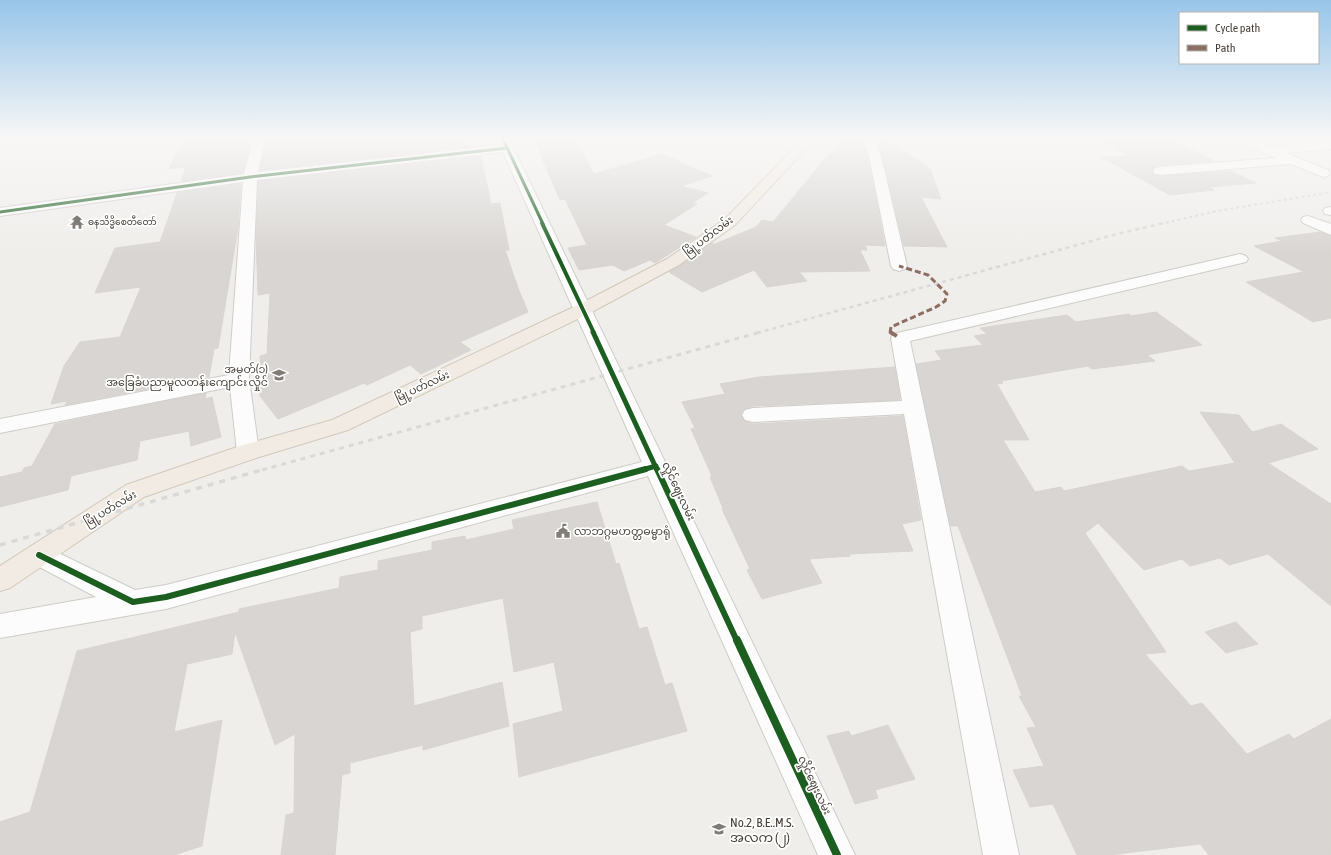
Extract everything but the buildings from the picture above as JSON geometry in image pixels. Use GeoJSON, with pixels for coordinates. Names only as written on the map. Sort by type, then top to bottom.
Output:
{"type":"FeatureCollection","features":[{"type":"Feature","properties":{"kind":"main road","name":"မြို့ပတ်လမ်း"},"geometry":{"type":"LineString","coordinates":[[0,580],[82,525],[135,492],[248,452],[340,425],[584,310],[673,262],[730,222],[773,177]]}},
{"type":"Feature","properties":{"kind":"street"},"geometry":{"type":"LineString","coordinates":[[0,212],[250,177],[239,379],[248,452]]}},
{"type":"Feature","properties":{"kind":"street","name":"လှိုင်ဈေးလမ်း"},"geometry":{"type":"LineString","coordinates":[[520,177],[584,310],[837,855]]}},
{"type":"Feature","properties":{"kind":"street"},"geometry":{"type":"LineString","coordinates":[[880,177],[899,266]]}},
{"type":"Feature","properties":{"kind":"street"},"geometry":{"type":"LineString","coordinates":[[1308,220],[1331,230]]}},
{"type":"Feature","properties":{"kind":"street"},"geometry":{"type":"LineString","coordinates":[[1000,855],[900,338],[1240,259]]}},
{"type":"Feature","properties":{"kind":"street"},"geometry":{"type":"LineString","coordinates":[[0,426],[239,379]]}},
{"type":"Feature","properties":{"kind":"street"},"geometry":{"type":"LineString","coordinates":[[753,415],[914,407]]}},
{"type":"Feature","properties":{"kind":"street"},"geometry":{"type":"LineString","coordinates":[[0,626],[166,597],[656,466]]}},
{"type":"Feature","properties":{"kind":"street"},"geometry":{"type":"LineString","coordinates":[[39,555],[133,602]]}},
{"type":"Feature","properties":{"kind":"railway"},"geometry":{"type":"LineString","coordinates":[[1160,224],[1217,211],[1331,192]]}},
{"type":"Feature","properties":{"kind":"railway"},"geometry":{"type":"LineString","coordinates":[[757,333],[1117,234],[1164,223]]}},
{"type":"Feature","properties":{"kind":"railway"},"geometry":{"type":"LineString","coordinates":[[262,470],[761,332]]}},
{"type":"Feature","properties":{"kind":"railway"},"geometry":{"type":"LineString","coordinates":[[0,545],[265,469]]}},
{"type":"Feature","properties":{"kind":"marked path"},"geometry":{"type":"LineString","coordinates":[[899,266],[928,275],[947,294],[945,301],[936,307],[891,327],[890,333],[900,338]]}},
{"type":"Feature","properties":{"kind":"cycle path"},"geometry":{"type":"LineString","coordinates":[[0,212],[251,177]]}},
{"type":"Feature","properties":{"kind":"cycle path"},"geometry":{"type":"LineString","coordinates":[[521,177],[837,855]]}},
{"type":"Feature","properties":{"kind":"cycle path"},"geometry":{"type":"LineString","coordinates":[[39,555],[133,602],[166,597],[656,466]]}},
{"type":"Feature","properties":{"kind":"place","name":"ဓနသိဒ္ဓိစေတီတော်"},"geometry":{"type":"Point","coordinates":[77,222]}},
{"type":"Feature","properties":{"kind":"place","name":"အမှတ်(၁) အခြေခံပညာမူလတန်းကျောင်း လှိုင်"},"geometry":{"type":"Point","coordinates":[279,375]}},
{"type":"Feature","properties":{"kind":"place","name":"လာဘဂ္ဂမဟတ္တဓမ္မာရုံ"},"geometry":{"type":"Point","coordinates":[563,531]}},
{"type":"Feature","properties":{"kind":"place","name":"No.2, B.E..M.S. အလက (၂)"},"geometry":{"type":"Point","coordinates":[719,829]}}]}
